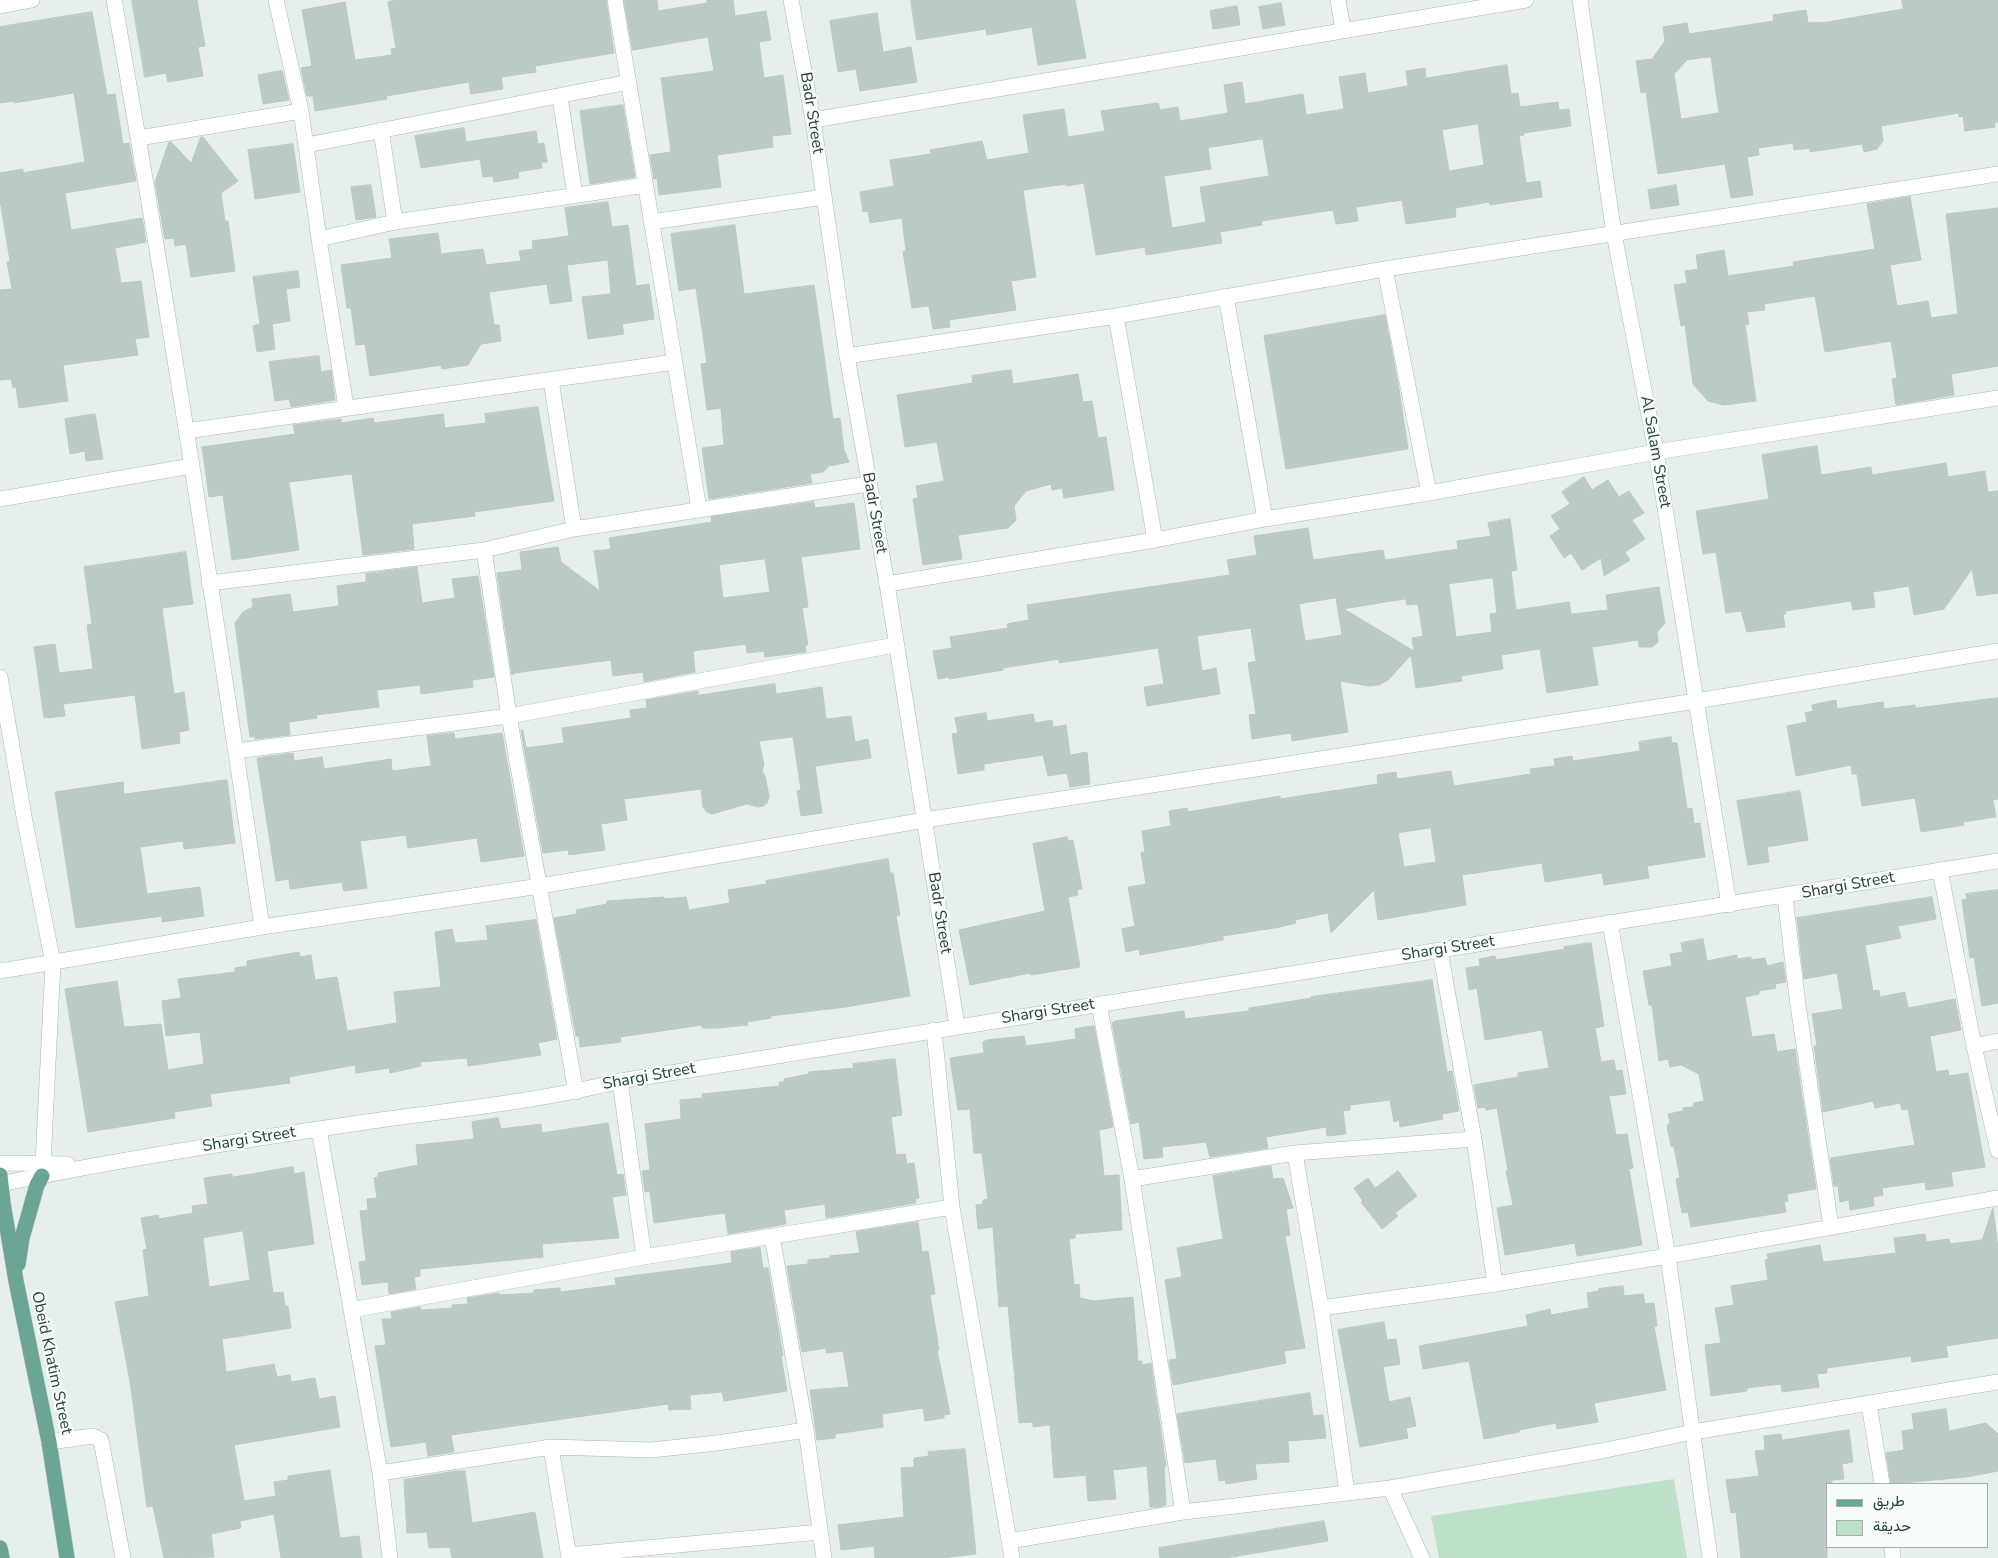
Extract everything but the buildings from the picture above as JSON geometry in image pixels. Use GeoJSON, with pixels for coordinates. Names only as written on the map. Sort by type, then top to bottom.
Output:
{"type":"FeatureCollection","features":[{"type":"Feature","properties":{"kind":"main road"},"geometry":{"type":"LineString","coordinates":[[16,1281],[22,1238],[42,1169]]}},
{"type":"Feature","properties":{"kind":"main road","name":"Obeid Khatim Street"},"geometry":{"type":"LineString","coordinates":[[0,1181],[16,1281],[49,1442],[68,1558]]}},
{"type":"Feature","properties":{"kind":"main road"},"geometry":{"type":"LineString","coordinates":[[0,1548],[2,1558]]}},
{"type":"Feature","properties":{"kind":"street"},"geometry":{"type":"LineString","coordinates":[[0,6],[32,0]]}},
{"type":"Feature","properties":{"kind":"street"},"geometry":{"type":"LineString","coordinates":[[114,0],[186,431],[262,927]]}},
{"type":"Feature","properties":{"kind":"street"},"geometry":{"type":"LineString","coordinates":[[276,0],[307,145],[319,239],[346,407]]}},
{"type":"Feature","properties":{"kind":"street"},"geometry":{"type":"LineString","coordinates":[[615,0],[699,510]]}},
{"type":"Feature","properties":{"kind":"street","name":"Badr Street"},"geometry":{"type":"LineString","coordinates":[[791,0],[813,120],[846,356],[887,584],[895,645],[925,820],[957,1026]]}},
{"type":"Feature","properties":{"kind":"street"},"geometry":{"type":"LineString","coordinates":[[1338,0],[1344,30]]}},
{"type":"Feature","properties":{"kind":"street"},"geometry":{"type":"LineString","coordinates":[[813,120],[1526,0]]}},
{"type":"Feature","properties":{"kind":"street","name":"Al Salam Street"},"geometry":{"type":"LineString","coordinates":[[1580,0],[1614,234],[1656,452],[1729,905]]}},
{"type":"Feature","properties":{"kind":"street"},"geometry":{"type":"LineString","coordinates":[[307,145],[629,82]]}},
{"type":"Feature","properties":{"kind":"street"},"geometry":{"type":"LineString","coordinates":[[560,97],[575,196]]}},
{"type":"Feature","properties":{"kind":"street"},"geometry":{"type":"LineString","coordinates":[[138,138],[301,111]]}},
{"type":"Feature","properties":{"kind":"street"},"geometry":{"type":"LineString","coordinates":[[380,130],[395,222]]}},
{"type":"Feature","properties":{"kind":"street"},"geometry":{"type":"LineString","coordinates":[[846,356],[1116,316],[1385,269],[1998,174]]}},
{"type":"Feature","properties":{"kind":"street"},"geometry":{"type":"LineString","coordinates":[[319,239],[395,222],[646,186]]}},
{"type":"Feature","properties":{"kind":"street"},"geometry":{"type":"LineString","coordinates":[[651,222],[824,197]]}},
{"type":"Feature","properties":{"kind":"street"},"geometry":{"type":"LineString","coordinates":[[1385,269],[1429,493]]}},
{"type":"Feature","properties":{"kind":"street"},"geometry":{"type":"LineString","coordinates":[[1226,296],[1265,519]]}},
{"type":"Feature","properties":{"kind":"street"},"geometry":{"type":"LineString","coordinates":[[1116,316],[1155,540]]}},
{"type":"Feature","properties":{"kind":"street"},"geometry":{"type":"LineString","coordinates":[[186,431],[675,362]]}},
{"type":"Feature","properties":{"kind":"street"},"geometry":{"type":"LineString","coordinates":[[552,380],[574,529]]}},
{"type":"Feature","properties":{"kind":"street"},"geometry":{"type":"LineString","coordinates":[[887,584],[1155,540],[1265,519],[1429,493],[1656,452],[1998,398]]}},
{"type":"Feature","properties":{"kind":"street"},"geometry":{"type":"LineString","coordinates":[[0,499],[191,466]]}},
{"type":"Feature","properties":{"kind":"street"},"geometry":{"type":"LineString","coordinates":[[208,583],[484,550],[574,529],[868,484]]}},
{"type":"Feature","properties":{"kind":"street"},"geometry":{"type":"LineString","coordinates":[[484,550],[509,716],[576,1092]]}},
{"type":"Feature","properties":{"kind":"street"},"geometry":{"type":"LineString","coordinates":[[236,751],[509,716],[895,645]]}},
{"type":"Feature","properties":{"kind":"street"},"geometry":{"type":"LineString","coordinates":[[0,971],[262,927],[540,886],[925,820],[1696,701],[1998,651]]}},
{"type":"Feature","properties":{"kind":"street"},"geometry":{"type":"LineString","coordinates":[[0,676],[25,822],[53,963],[42,1169]]}},
{"type":"Feature","properties":{"kind":"street","name":"Shargi Street"},"geometry":{"type":"LineString","coordinates":[[42,1169],[99,1164],[319,1129],[576,1092],[620,1081],[957,1026],[1440,951],[1610,922],[1784,897],[1998,861]]}},
{"type":"Feature","properties":{"kind":"street"},"geometry":{"type":"LineString","coordinates":[[1940,870],[1974,1046],[1998,1151]]}},
{"type":"Feature","properties":{"kind":"street"},"geometry":{"type":"LineString","coordinates":[[1784,897],[1831,1227]]}},
{"type":"Feature","properties":{"kind":"street"},"geometry":{"type":"LineString","coordinates":[[1610,922],[1668,1256],[1710,1558]]}},
{"type":"Feature","properties":{"kind":"street"},"geometry":{"type":"LineString","coordinates":[[1440,951],[1474,1139],[1495,1284]]}},
{"type":"Feature","properties":{"kind":"street"},"geometry":{"type":"LineString","coordinates":[[1099,1004],[1132,1178],[1183,1512]]}},
{"type":"Feature","properties":{"kind":"street"},"geometry":{"type":"LineString","coordinates":[[934,1030],[952,1207],[1012,1558]]}},
{"type":"Feature","properties":{"kind":"street"},"geometry":{"type":"LineString","coordinates":[[1974,1046],[1998,1041]]}},
{"type":"Feature","properties":{"kind":"street"},"geometry":{"type":"LineString","coordinates":[[620,1081],[644,1257]]}},
{"type":"Feature","properties":{"kind":"street"},"geometry":{"type":"LineString","coordinates":[[319,1129],[380,1473],[390,1558]]}},
{"type":"Feature","properties":{"kind":"street"},"geometry":{"type":"LineString","coordinates":[[1132,1178],[1295,1153],[1474,1139]]}},
{"type":"Feature","properties":{"kind":"street"},"geometry":{"type":"LineString","coordinates":[[1295,1153],[1321,1308],[1347,1493]]}},
{"type":"Feature","properties":{"kind":"street"},"geometry":{"type":"LineString","coordinates":[[0,1163],[42,1169]]}},
{"type":"Feature","properties":{"kind":"street"},"geometry":{"type":"LineString","coordinates":[[0,1181],[42,1169]]}},
{"type":"Feature","properties":{"kind":"street"},"geometry":{"type":"LineString","coordinates":[[1321,1308],[1495,1284],[1668,1256],[1998,1198]]}},
{"type":"Feature","properties":{"kind":"street"},"geometry":{"type":"LineString","coordinates":[[351,1310],[644,1257],[952,1207]]}},
{"type":"Feature","properties":{"kind":"street"},"geometry":{"type":"LineString","coordinates":[[772,1236],[806,1430],[824,1558]]}},
{"type":"Feature","properties":{"kind":"street"},"geometry":{"type":"LineString","coordinates":[[1009,1541],[1183,1512],[1390,1488],[1601,1451],[1693,1432],[1998,1382]]}},
{"type":"Feature","properties":{"kind":"street"},"geometry":{"type":"LineString","coordinates":[[1869,1404],[1882,1483]]}},
{"type":"Feature","properties":{"kind":"street"},"geometry":{"type":"LineString","coordinates":[[380,1473],[551,1447],[651,1450],[717,1443],[806,1430]]}},
{"type":"Feature","properties":{"kind":"street"},"geometry":{"type":"LineString","coordinates":[[49,1442],[93,1436],[101,1440],[123,1558]]}},
{"type":"Feature","properties":{"kind":"street"},"geometry":{"type":"LineString","coordinates":[[551,1447],[569,1557],[820,1532]]}},
{"type":"Feature","properties":{"kind":"street"},"geometry":{"type":"LineString","coordinates":[[1390,1488],[1422,1558]]}},
{"type":"Feature","properties":{"kind":"green space"},"geometry":{"type":"Polygon","coordinates":[[[1674,1479],[1687,1558],[1439,1558],[1431,1516],[1674,1479]]]}}]}
